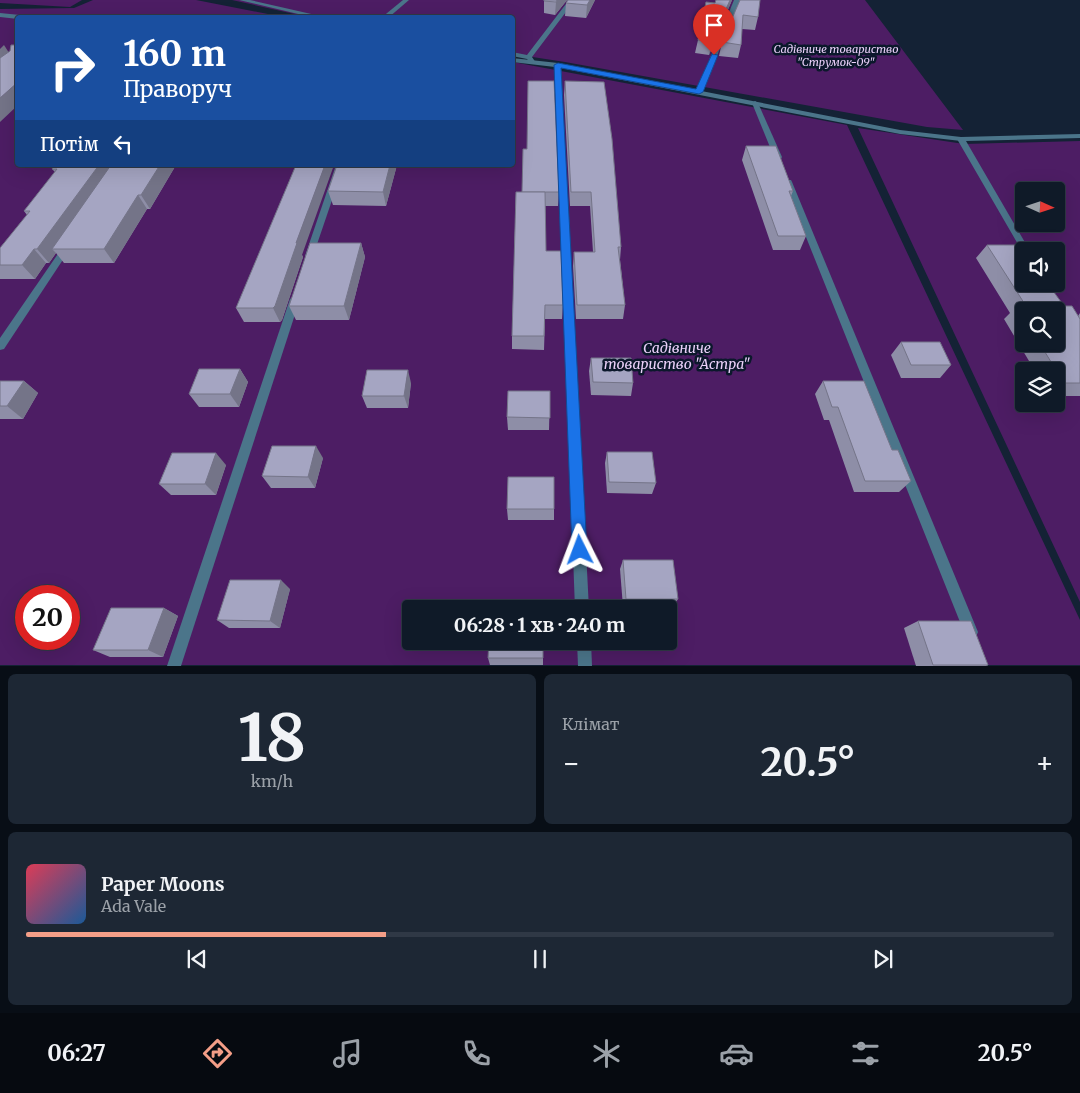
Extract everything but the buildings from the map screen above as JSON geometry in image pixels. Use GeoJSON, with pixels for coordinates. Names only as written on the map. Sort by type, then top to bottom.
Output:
{"type":"FeatureCollection","features":[{"type":"Feature","properties":{"kind":"street"},"geometry":{"type":"LineString","coordinates":[[242,0],[312,15]]}},
{"type":"Feature","properties":{"kind":"street"},"geometry":{"type":"LineString","coordinates":[[388,15],[406,0]]}},
{"type":"Feature","properties":{"kind":"street"},"geometry":{"type":"LineString","coordinates":[[531,60],[572,0]]}},
{"type":"Feature","properties":{"kind":"street"},"geometry":{"type":"LineString","coordinates":[[699,92],[737,0]]}},
{"type":"Feature","properties":{"kind":"street"},"geometry":{"type":"LineString","coordinates":[[0,15],[15,16]]}},
{"type":"Feature","properties":{"kind":"street"},"geometry":{"type":"LineString","coordinates":[[515,55],[531,60],[900,132],[961,139],[1080,136]]}},
{"type":"Feature","properties":{"kind":"street"},"geometry":{"type":"LineString","coordinates":[[515,60],[531,60]]}},
{"type":"Feature","properties":{"kind":"street"},"geometry":{"type":"LineString","coordinates":[[558,65],[582,600]]}},
{"type":"Feature","properties":{"kind":"street"},"geometry":{"type":"LineString","coordinates":[[755,103],[977,647]]}},
{"type":"Feature","properties":{"kind":"street"},"geometry":{"type":"LineString","coordinates":[[961,139],[1021,242]]}},
{"type":"Feature","properties":{"kind":"street"},"geometry":{"type":"LineString","coordinates":[[305,269],[339,167]]}},
{"type":"Feature","properties":{"kind":"street"},"geometry":{"type":"LineString","coordinates":[[0,346],[73,239]]}},
{"type":"Feature","properties":{"kind":"street"},"geometry":{"type":"LineString","coordinates":[[174,666],[299,288]]}},
{"type":"Feature","properties":{"kind":"street"},"geometry":{"type":"LineString","coordinates":[[584,650],[585,666]]}},
{"type":"Feature","properties":{"kind":"green space"},"geometry":{"type":"Polygon","coordinates":[[[0,0],[82,0],[70,7],[0,3],[0,0]]]}},
{"type":"Feature","properties":{"kind":"green space","name":"Садівниче товариство \"Астра\""},"geometry":{"type":"Polygon","coordinates":[[[93,0],[196,0],[273,15],[15,15],[15,167],[515,167],[515,62],[847,125],[1080,620],[1080,665],[0,665],[0,9],[74,8],[93,0]]]}},
{"type":"Feature","properties":{"kind":"green space","name":"Садівниче товариство \"Струмок-09\""},"geometry":{"type":"Polygon","coordinates":[[[232,0],[865,0],[963,130],[927,127],[515,54],[515,15],[299,15],[232,0]]]}},
{"type":"Feature","properties":{"kind":"green space"},"geometry":{"type":"Polygon","coordinates":[[[858,128],[964,144],[1080,141],[1080,602],[858,128]]]}},
{"type":"Feature","properties":{"kind":"route"},"geometry":{"type":"LineString","coordinates":[[580,550],[558,65],[699,92],[714,55]]}}]}
